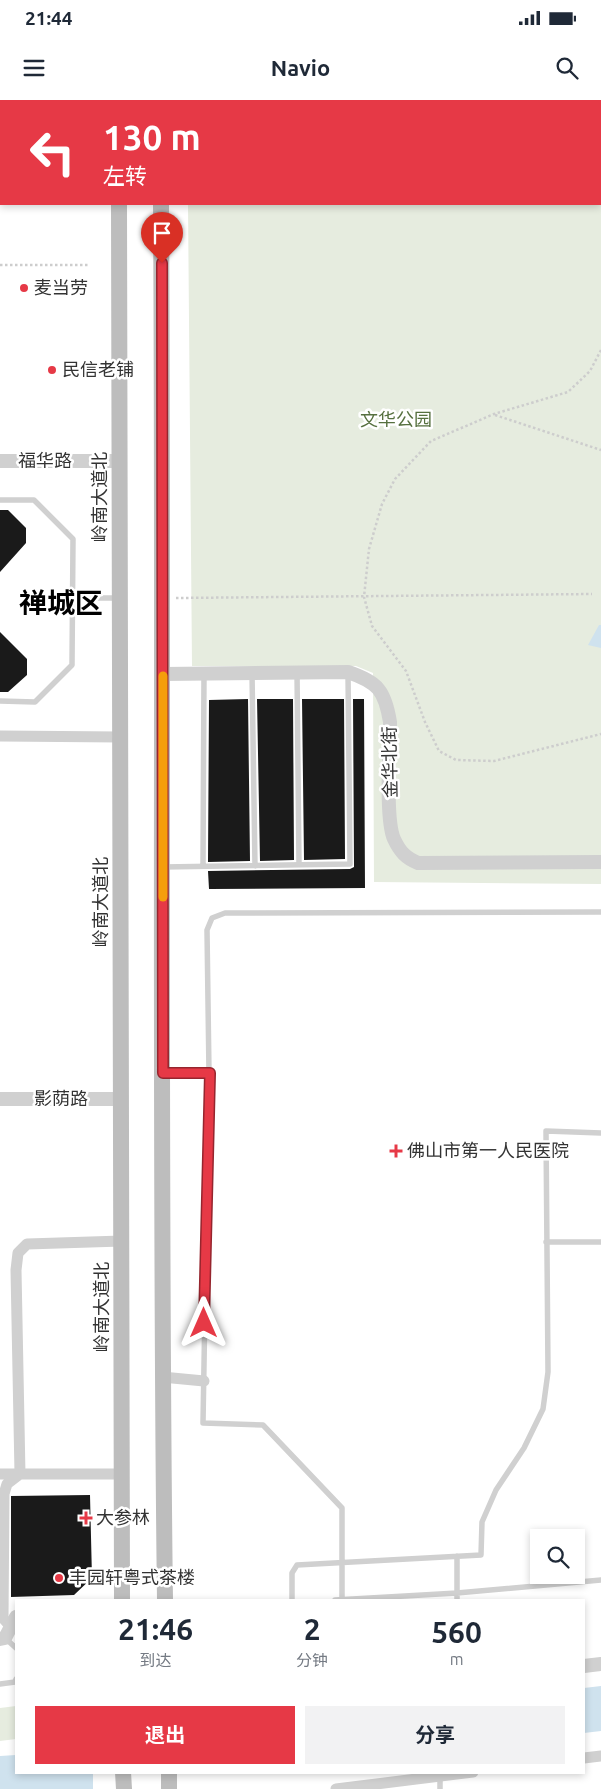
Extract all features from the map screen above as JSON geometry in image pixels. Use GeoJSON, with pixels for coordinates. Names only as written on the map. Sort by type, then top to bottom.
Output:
{"type":"FeatureCollection","features":[{"type":"Feature","properties":{"kind":"main road","name":"岭南大道北"},"geometry":{"type":"LineString","coordinates":[[119,205],[122,1599]]}},
{"type":"Feature","properties":{"kind":"main road"},"geometry":{"type":"LineString","coordinates":[[162,205],[164,674],[162,1377],[165,1599]]}},
{"type":"Feature","properties":{"kind":"main road"},"geometry":{"type":"LineString","coordinates":[[124,1774],[124,1789]]}},
{"type":"Feature","properties":{"kind":"main road"},"geometry":{"type":"LineString","coordinates":[[169,1774],[169,1789]]}},
{"type":"Feature","properties":{"kind":"street","name":"福华路"},"geometry":{"type":"LineString","coordinates":[[0,461],[120,461]]}},
{"type":"Feature","properties":{"kind":"street","name":"金华北街"},"geometry":{"type":"LineString","coordinates":[[164,674],[348,672],[365,677],[383,694],[388,708],[393,838],[407,858],[418,863],[601,862]]}},
{"type":"Feature","properties":{"kind":"street"},"geometry":{"type":"LineString","coordinates":[[0,736],[120,737]]}},
{"type":"Feature","properties":{"kind":"street","name":"影荫路"},"geometry":{"type":"LineString","coordinates":[[0,1098],[121,1099]]}},
{"type":"Feature","properties":{"kind":"street"},"geometry":{"type":"LineString","coordinates":[[20,1474],[16,1270],[18,1253],[27,1244],[122,1242]]}},
{"type":"Feature","properties":{"kind":"street"},"geometry":{"type":"LineString","coordinates":[[162,1377],[204,1381]]}},
{"type":"Feature","properties":{"kind":"street"},"geometry":{"type":"LineString","coordinates":[[0,1474],[122,1474]]}},
{"type":"Feature","properties":{"kind":"street"},"geometry":{"type":"LineString","coordinates":[[8,1630],[3,1618],[4,1494],[7,1484],[20,1474]]}},
{"type":"Feature","properties":{"kind":"street"},"geometry":{"type":"LineString","coordinates":[[585,1666],[601,1664]]}},
{"type":"Feature","properties":{"kind":"street"},"geometry":{"type":"LineString","coordinates":[[585,1758],[601,1756]]}},
{"type":"Feature","properties":{"kind":"street"},"geometry":{"type":"LineString","coordinates":[[336,1789],[460,1774]]}},
{"type":"Feature","properties":{"kind":"lane"},"geometry":{"type":"LineString","coordinates":[[0,500],[34,500],[73,539],[72,665],[35,702],[0,701]]}},
{"type":"Feature","properties":{"kind":"lane"},"geometry":{"type":"LineString","coordinates":[[72,598],[120,598]]}},
{"type":"Feature","properties":{"kind":"lane"},"geometry":{"type":"LineString","coordinates":[[297,672],[299,865]]}},
{"type":"Feature","properties":{"kind":"lane"},"geometry":{"type":"LineString","coordinates":[[163,867],[350,864],[348,672]]}},
{"type":"Feature","properties":{"kind":"lane"},"geometry":{"type":"LineString","coordinates":[[203,866],[204,673]]}},
{"type":"Feature","properties":{"kind":"lane"},"geometry":{"type":"LineString","coordinates":[[252,673],[255,866]]}},
{"type":"Feature","properties":{"kind":"lane"},"geometry":{"type":"LineString","coordinates":[[342,1599],[342,1508],[263,1424],[203,1423],[210,1073],[207,930],[212,918],[225,913],[601,912]]}},
{"type":"Feature","properties":{"kind":"lane"},"geometry":{"type":"LineString","coordinates":[[163,1073],[210,1073]]}},
{"type":"Feature","properties":{"kind":"lane"},"geometry":{"type":"LineString","coordinates":[[292,1599],[292,1573],[297,1565],[481,1555],[482,1522],[496,1490],[524,1448],[543,1409],[548,1372],[546,1132],[601,1133]]}},
{"type":"Feature","properties":{"kind":"lane"},"geometry":{"type":"LineString","coordinates":[[546,1242],[601,1242]]}},
{"type":"Feature","properties":{"kind":"lane"},"geometry":{"type":"LineString","coordinates":[[457,1556],[457,1599]]}},
{"type":"Feature","properties":{"kind":"lane"},"geometry":{"type":"LineString","coordinates":[[358,1599],[457,1593],[601,1580]]}},
{"type":"Feature","properties":{"kind":"lane"},"geometry":{"type":"LineString","coordinates":[[8,1630],[15,1646]]}},
{"type":"Feature","properties":{"kind":"lane"},"geometry":{"type":"LineString","coordinates":[[0,1684],[15,1682]]}},
{"type":"Feature","properties":{"kind":"lane"},"geometry":{"type":"LineString","coordinates":[[440,1777],[440,1789]]}},
{"type":"Feature","properties":{"kind":"path"},"geometry":{"type":"LineString","coordinates":[[0,265],[89,265]]}},
{"type":"Feature","properties":{"kind":"path"},"geometry":{"type":"LineString","coordinates":[[601,350],[590,371],[568,392],[494,414],[431,441],[395,479],[382,504],[369,549],[364,597],[372,626],[406,670],[425,722],[439,751],[456,760],[494,760],[601,734]]}},
{"type":"Feature","properties":{"kind":"path"},"geometry":{"type":"LineString","coordinates":[[494,414],[601,450]]}},
{"type":"Feature","properties":{"kind":"path"},"geometry":{"type":"LineString","coordinates":[[164,598],[592,594]]}},
{"type":"Feature","properties":{"kind":"green space","name":"文华公园"},"geometry":{"type":"Polygon","coordinates":[[[188,205],[601,205],[601,884],[374,882],[373,673],[356,666],[192,666],[188,205]]]}},
{"type":"Feature","properties":{"kind":"green space"},"geometry":{"type":"Polygon","coordinates":[[[15,1706],[15,1739],[0,1741],[0,1708],[15,1706]]]}},
{"type":"Feature","properties":{"kind":"water"},"geometry":{"type":"Polygon","coordinates":[[[599,625],[601,625],[601,648],[588,645],[599,625]]]}},
{"type":"Feature","properties":{"kind":"water"},"geometry":{"type":"Polygon","coordinates":[[[601,1686],[601,1731],[585,1733],[585,1688],[601,1686]]]}},
{"type":"Feature","properties":{"kind":"water"},"geometry":{"type":"Polygon","coordinates":[[[15,1755],[15,1774],[93,1774],[93,1789],[0,1789],[0,1756],[15,1755]]]}},
{"type":"Feature","properties":{"kind":"building"},"geometry":{"type":"Polygon","coordinates":[[[0,510],[8,510],[26,528],[26,543],[0,572],[0,510]]]}},
{"type":"Feature","properties":{"kind":"building"},"geometry":{"type":"Polygon","coordinates":[[[0,632],[27,659],[27,675],[8,692],[0,692],[0,632]]]}},
{"type":"Feature","properties":{"kind":"building"},"geometry":{"type":"Polygon","coordinates":[[[248,699],[250,861],[208,862],[209,700],[248,699]]]}},
{"type":"Feature","properties":{"kind":"building"},"geometry":{"type":"Polygon","coordinates":[[[257,699],[293,699],[294,860],[260,861],[257,699]]]}},
{"type":"Feature","properties":{"kind":"building"},"geometry":{"type":"Polygon","coordinates":[[[302,699],[344,699],[345,859],[304,860],[302,699]]]}},
{"type":"Feature","properties":{"kind":"building"},"geometry":{"type":"Polygon","coordinates":[[[353,699],[364,699],[365,888],[209,889],[208,871],[350,869],[354,867],[353,699]]]}},
{"type":"Feature","properties":{"kind":"building"},"geometry":{"type":"Polygon","coordinates":[[[90,1495],[92,1578],[74,1595],[11,1597],[11,1496],[90,1495]]]}},
{"type":"Feature","properties":{"kind":"slow traffic"},"geometry":{"type":"LineString","coordinates":[[163,676],[163,897]]}},
{"type":"Feature","properties":{"kind":"place","name":"麦当劳"},"geometry":{"type":"Point","coordinates":[24,288]}},
{"type":"Feature","properties":{"kind":"place","name":"民信老铺"},"geometry":{"type":"Point","coordinates":[52,370]}},
{"type":"Feature","properties":{"kind":"place","name":"佛山市第一人民医院"},"geometry":{"type":"Point","coordinates":[396,1151]}},
{"type":"Feature","properties":{"kind":"place","name":"大参林"},"geometry":{"type":"Point","coordinates":[86,1518]}},
{"type":"Feature","properties":{"kind":"place","name":"丰园轩粤式茶楼"},"geometry":{"type":"Point","coordinates":[59,1578]}},
{"type":"Feature","properties":{"kind":"district","name":"禅城区"},"geometry":{"type":"Point","coordinates":[61,603]}},
{"type":"Feature","properties":{"kind":"route"},"geometry":{"type":"LineString","coordinates":[[162,263],[164,628],[163,1073],[210,1073],[204,1323]]}}]}
